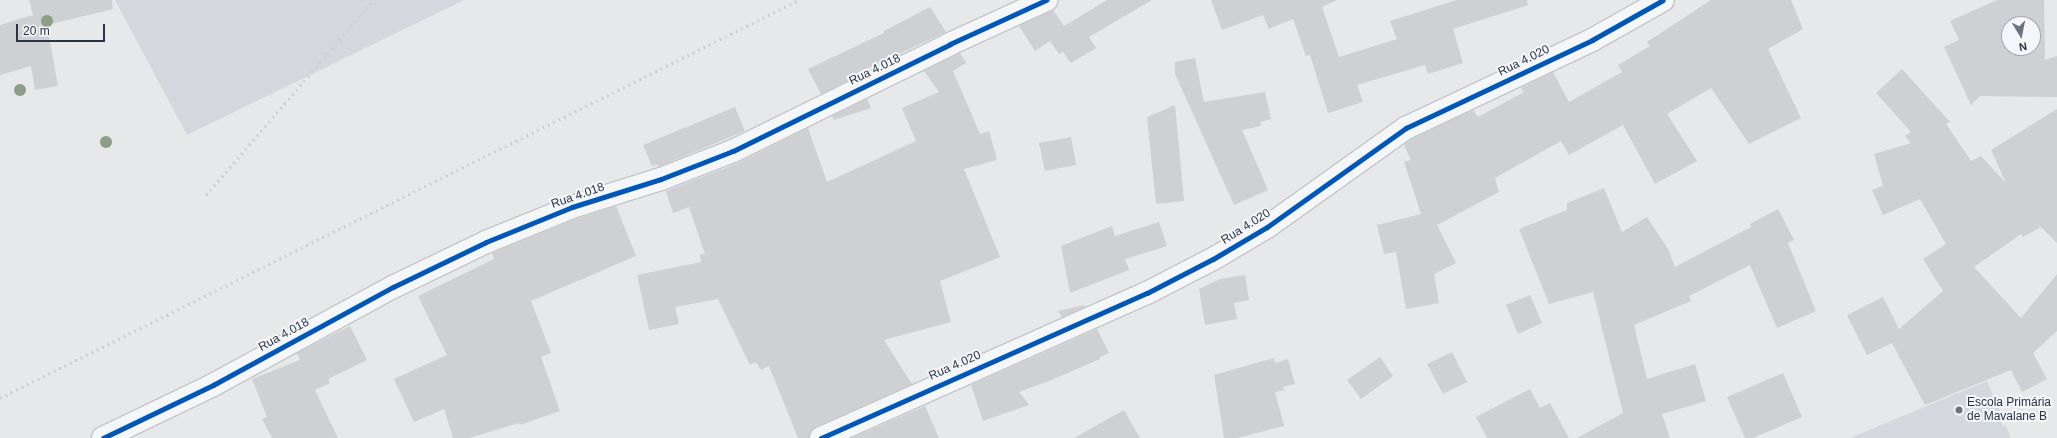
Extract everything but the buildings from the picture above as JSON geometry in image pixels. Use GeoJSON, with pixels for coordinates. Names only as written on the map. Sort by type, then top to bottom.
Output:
{"type":"FeatureCollection","features":[{"type":"Feature","properties":{"kind":"street","name":"Rua 4.018"},"geometry":{"type":"LineString","coordinates":[[103,438],[213,385],[393,287],[486,242],[572,208],[661,179],[733,152],[950,44],[1046,0]]}},
{"type":"Feature","properties":{"kind":"street","name":"Rua 4.020"},"geometry":{"type":"LineString","coordinates":[[821,438],[1140,296],[1213,259],[1267,227],[1406,128],[1592,40],[1663,0]]}},
{"type":"Feature","properties":{"kind":"street"},"geometry":{"type":"LineString","coordinates":[[138,438],[213,385]]}},
{"type":"Feature","properties":{"kind":"shaded area"},"geometry":{"type":"Polygon","coordinates":[[[115,0],[464,0],[187,135],[115,0]]]}},
{"type":"Feature","properties":{"kind":"shaded area","name":"Escola Primária de Mavalane B"},"geometry":{"type":"Polygon","coordinates":[[[1987,381],[2011,438],[1850,438],[1987,381]]]}},
{"type":"Feature","properties":{"kind":"railway"},"geometry":{"type":"LineString","coordinates":[[206,195],[374,0]]}},
{"type":"Feature","properties":{"kind":"railway"},"geometry":{"type":"LineString","coordinates":[[0,398],[799,0]]}},
{"type":"Feature","properties":{"kind":"cycle path"},"geometry":{"type":"LineString","coordinates":[[103,438],[213,385],[393,287],[486,242],[572,207],[661,179],[733,151],[950,44],[1046,0]]}},
{"type":"Feature","properties":{"kind":"cycle path"},"geometry":{"type":"LineString","coordinates":[[821,438],[1147,293],[1213,259],[1267,227],[1406,128],[1592,40],[1663,0]]}},
{"type":"Feature","properties":{"kind":"place","name":"Escola Primária de Mavalane B"},"geometry":{"type":"Point","coordinates":[1959,410]}}]}
